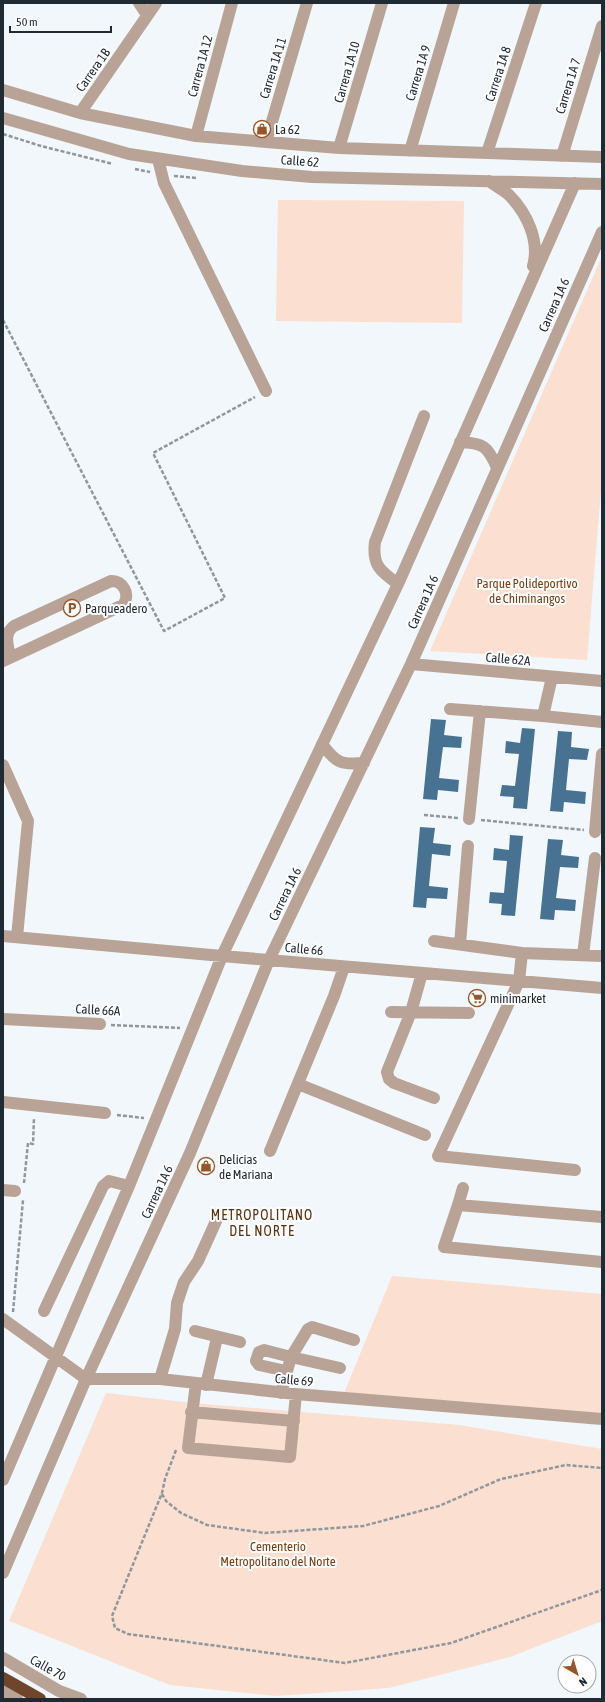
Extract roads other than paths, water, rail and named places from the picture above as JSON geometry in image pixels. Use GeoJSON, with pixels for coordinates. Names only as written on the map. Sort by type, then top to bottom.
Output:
{"type":"FeatureCollection","features":[{"type":"Feature","properties":{"kind":"highway"},"geometry":{"type":"LineString","coordinates":[[3,1678],[40,1699]]}},
{"type":"Feature","properties":{"kind":"street"},"geometry":{"type":"LineString","coordinates":[[139,3],[147,15]]}},
{"type":"Feature","properties":{"kind":"street","name":"Carrera 1B"},"geometry":{"type":"LineString","coordinates":[[80,113],[156,3]]}},
{"type":"Feature","properties":{"kind":"street","name":"Carrera 1A 12"},"geometry":{"type":"LineString","coordinates":[[196,136],[232,3]]}},
{"type":"Feature","properties":{"kind":"street","name":"Carrera 1A 11"},"geometry":{"type":"LineString","coordinates":[[266,142],[307,3]]}},
{"type":"Feature","properties":{"kind":"street","name":"Carrera 1A 10"},"geometry":{"type":"LineString","coordinates":[[339,148],[382,3]]}},
{"type":"Feature","properties":{"kind":"street","name":"Carrera 1A 9"},"geometry":{"type":"LineString","coordinates":[[410,151],[454,3]]}},
{"type":"Feature","properties":{"kind":"street","name":"Carrera 1A 8"},"geometry":{"type":"LineString","coordinates":[[487,153],[536,3]]}},
{"type":"Feature","properties":{"kind":"street","name":"Carrera 1A 7"},"geometry":{"type":"LineString","coordinates":[[562,156],[602,26]]}},
{"type":"Feature","properties":{"kind":"street","name":"Calle 62"},"geometry":{"type":"LineString","coordinates":[[3,90],[80,113],[196,136],[339,148],[602,157]]}},
{"type":"Feature","properties":{"kind":"street","name":"Calle 62"},"geometry":{"type":"LineString","coordinates":[[3,118],[122,153],[242,170],[312,177],[488,180],[602,184]]}},
{"type":"Feature","properties":{"kind":"street"},"geometry":{"type":"LineString","coordinates":[[158,159],[164,183],[266,391]]}},
{"type":"Feature","properties":{"kind":"street"},"geometry":{"type":"LineString","coordinates":[[488,180],[508,194],[524,213],[531,230],[535,260],[529,284]]}},
{"type":"Feature","properties":{"kind":"street","name":"Carrera 1A 6"},"geometry":{"type":"LineString","coordinates":[[3,1480],[129,1186],[222,956],[398,584],[529,284],[575,183]]}},
{"type":"Feature","properties":{"kind":"street","name":"Carrera 1A 6"},"geometry":{"type":"LineString","coordinates":[[3,1573],[86,1379],[190,1153],[269,960],[411,664],[602,232]]}},
{"type":"Feature","properties":{"kind":"street"},"geometry":{"type":"LineString","coordinates":[[398,584],[381,571],[373,555],[375,542],[424,416]]}},
{"type":"Feature","properties":{"kind":"street"},"geometry":{"type":"LineString","coordinates":[[460,442],[476,443],[490,452],[497,468]]}},
{"type":"Feature","properties":{"kind":"street"},"geometry":{"type":"LineString","coordinates":[[111,581],[121,583],[127,596],[123,605],[6,659],[6,636],[8,630],[14,626],[111,581]]}},
{"type":"Feature","properties":{"kind":"street","name":"Calle 62A"},"geometry":{"type":"LineString","coordinates":[[411,664],[602,681]]}},
{"type":"Feature","properties":{"kind":"street"},"geometry":{"type":"LineString","coordinates":[[543,716],[552,677]]}},
{"type":"Feature","properties":{"kind":"street"},"geometry":{"type":"LineString","coordinates":[[450,710],[543,716],[602,722]]}},
{"type":"Feature","properties":{"kind":"street"},"geometry":{"type":"LineString","coordinates":[[469,819],[480,712]]}},
{"type":"Feature","properties":{"kind":"street"},"geometry":{"type":"LineString","coordinates":[[322,744],[332,758],[347,765],[364,763]]}},
{"type":"Feature","properties":{"kind":"street"},"geometry":{"type":"LineString","coordinates":[[595,832],[602,754]]}},
{"type":"Feature","properties":{"kind":"street"},"geometry":{"type":"LineString","coordinates":[[3,765],[28,821],[17,937]]}},
{"type":"Feature","properties":{"kind":"street"},"geometry":{"type":"LineString","coordinates":[[460,944],[468,846]]}},
{"type":"Feature","properties":{"kind":"street"},"geometry":{"type":"LineString","coordinates":[[583,955],[595,858]]}},
{"type":"Feature","properties":{"kind":"street","name":"Calle 66"},"geometry":{"type":"LineString","coordinates":[[3,936],[344,967],[602,988]]}},
{"type":"Feature","properties":{"kind":"street"},"geometry":{"type":"LineString","coordinates":[[434,941],[522,953],[602,956]]}},
{"type":"Feature","properties":{"kind":"street"},"geometry":{"type":"LineString","coordinates":[[522,953],[519,981],[438,1156],[574,1170]]}},
{"type":"Feature","properties":{"kind":"street"},"geometry":{"type":"LineString","coordinates":[[270,1152],[334,996],[344,967]]}},
{"type":"Feature","properties":{"kind":"street"},"geometry":{"type":"LineString","coordinates":[[422,973],[411,1012],[387,1072],[389,1079],[394,1083],[434,1098]]}},
{"type":"Feature","properties":{"kind":"street"},"geometry":{"type":"LineString","coordinates":[[391,1012],[469,1013]]}},
{"type":"Feature","properties":{"kind":"street","name":"Calle 66A"},"geometry":{"type":"LineString","coordinates":[[3,1019],[100,1024]]}},
{"type":"Feature","properties":{"kind":"street"},"geometry":{"type":"LineString","coordinates":[[298,1084],[425,1135]]}},
{"type":"Feature","properties":{"kind":"street"},"geometry":{"type":"LineString","coordinates":[[3,1102],[104,1113]]}},
{"type":"Feature","properties":{"kind":"street"},"geometry":{"type":"LineString","coordinates":[[44,1311],[103,1186],[108,1181],[129,1186]]}},
{"type":"Feature","properties":{"kind":"street"},"geometry":{"type":"LineString","coordinates":[[463,1188],[444,1247],[602,1262]]}},
{"type":"Feature","properties":{"kind":"street"},"geometry":{"type":"LineString","coordinates":[[458,1205],[602,1217]]}},
{"type":"Feature","properties":{"kind":"street"},"geometry":{"type":"LineString","coordinates":[[161,1375],[175,1329],[177,1303],[184,1282],[198,1261],[217,1219]]}},
{"type":"Feature","properties":{"kind":"street"},"geometry":{"type":"LineString","coordinates":[[8,1316],[56,1358],[86,1379]]}},
{"type":"Feature","properties":{"kind":"street"},"geometry":{"type":"LineString","coordinates":[[281,1393],[286,1370],[291,1357],[308,1329],[312,1327],[354,1340]]}},
{"type":"Feature","properties":{"kind":"street"},"geometry":{"type":"LineString","coordinates":[[195,1331],[217,1338],[240,1342]]}},
{"type":"Feature","properties":{"kind":"street"},"geometry":{"type":"LineString","coordinates":[[217,1338],[191,1412],[188,1448],[290,1457],[296,1394]]}},
{"type":"Feature","properties":{"kind":"street"},"geometry":{"type":"LineString","coordinates":[[286,1370],[259,1365],[256,1361],[259,1352],[264,1350],[340,1368]]}},
{"type":"Feature","properties":{"kind":"street","name":"Calle 69"},"geometry":{"type":"LineString","coordinates":[[86,1379],[161,1375],[201,1384],[281,1393],[602,1419]]}},
{"type":"Feature","properties":{"kind":"street"},"geometry":{"type":"LineString","coordinates":[[191,1412],[294,1421]]}},
{"type":"Feature","properties":{"kind":"street","name":"Calle 70"},"geometry":{"type":"LineString","coordinates":[[3,1658],[59,1691],[81,1699]]}},
{"type":"Feature","properties":{"kind":"street"},"geometry":{"type":"LineString","coordinates":[[3,1691],[17,1699]]}},
{"type":"Feature","properties":{"kind":"place","name":"La 62"},"geometry":{"type":"Point","coordinates":[262,129]}},
{"type":"Feature","properties":{"kind":"place","name":"Parqueadero"},"geometry":{"type":"Point","coordinates":[72,608]}},
{"type":"Feature","properties":{"kind":"place","name":"minimarket"},"geometry":{"type":"Point","coordinates":[477,998]}},
{"type":"Feature","properties":{"kind":"place","name":"Delicias de Mariana"},"geometry":{"type":"Point","coordinates":[206,1166]}},
{"type":"Feature","properties":{"kind":"district","name":"METROPOLITANO DEL NORTE"},"geometry":{"type":"Point","coordinates":[262,1224]}},
{"type":"Feature","properties":{"kind":"park label","name":"Parque Polideportivo de Chiminangos"},"geometry":{"type":"Point","coordinates":[527,590]}},
{"type":"Feature","properties":{"kind":"park label","name":"Cementerio Metropolitano del Norte"},"geometry":{"type":"Point","coordinates":[278,1554]}}]}
